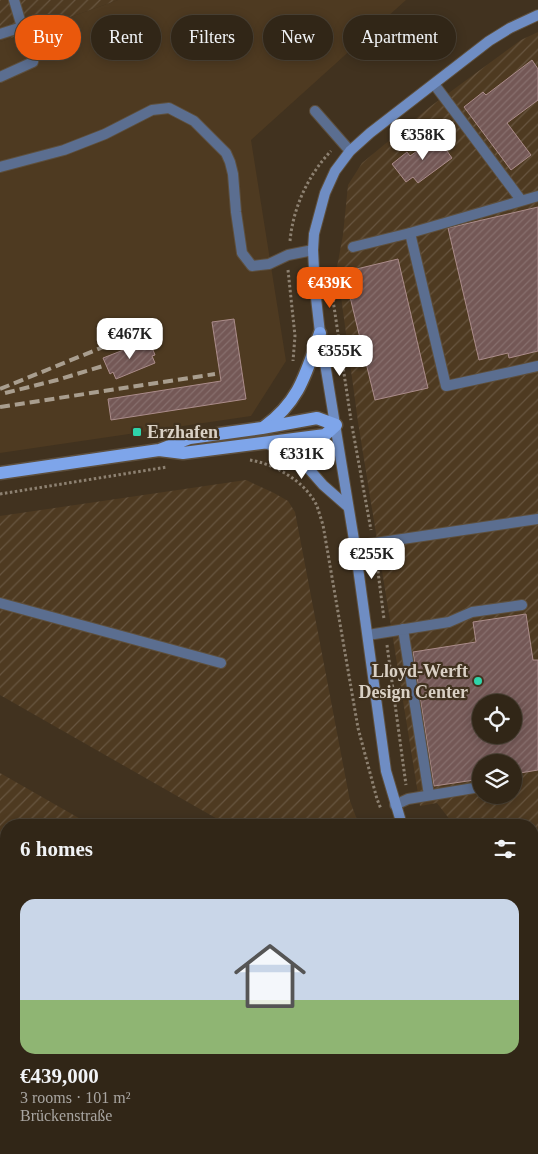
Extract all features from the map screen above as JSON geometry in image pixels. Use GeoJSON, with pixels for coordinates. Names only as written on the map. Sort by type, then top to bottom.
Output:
{"type":"FeatureCollection","features":[{"type":"Feature","properties":{"kind":"main road"},"geometry":{"type":"LineString","coordinates":[[262,428],[275,419],[294,399],[303,381],[320,333]]}},
{"type":"Feature","properties":{"kind":"main road"},"geometry":{"type":"LineString","coordinates":[[0,473],[159,450],[190,438],[317,418],[336,425],[325,435],[183,453],[159,450]]}},
{"type":"Feature","properties":{"kind":"street"},"geometry":{"type":"LineString","coordinates":[[400,819],[386,771],[355,546],[320,333],[313,250],[314,234],[325,193],[335,171],[350,151],[370,133],[489,41],[510,28],[538,15]]}},
{"type":"Feature","properties":{"kind":"street"},"geometry":{"type":"LineString","coordinates":[[264,443],[286,451],[302,461],[347,506]]}},
{"type":"Feature","properties":{"kind":"lane"},"geometry":{"type":"LineString","coordinates":[[14,0],[18,15]]}},
{"type":"Feature","properties":{"kind":"lane"},"geometry":{"type":"LineString","coordinates":[[0,34],[15,29]]}},
{"type":"Feature","properties":{"kind":"lane"},"geometry":{"type":"LineString","coordinates":[[0,77],[33,62],[33,60]]}},
{"type":"Feature","properties":{"kind":"lane"},"geometry":{"type":"LineString","coordinates":[[434,84],[521,200]]}},
{"type":"Feature","properties":{"kind":"lane"},"geometry":{"type":"LineString","coordinates":[[0,167],[64,150],[105,134],[152,110],[169,108],[194,121],[226,153],[233,174],[242,253],[252,266],[269,264],[288,255],[313,250]]}},
{"type":"Feature","properties":{"kind":"lane"},"geometry":{"type":"LineString","coordinates":[[315,110],[350,151]]}},
{"type":"Feature","properties":{"kind":"lane"},"geometry":{"type":"LineString","coordinates":[[353,246],[410,233],[538,196]]}},
{"type":"Feature","properties":{"kind":"lane"},"geometry":{"type":"LineString","coordinates":[[410,233],[446,386],[538,366]]}},
{"type":"Feature","properties":{"kind":"lane"},"geometry":{"type":"LineString","coordinates":[[355,546],[538,519]]}},
{"type":"Feature","properties":{"kind":"lane"},"geometry":{"type":"LineString","coordinates":[[0,604],[221,663]]}},
{"type":"Feature","properties":{"kind":"lane"},"geometry":{"type":"LineString","coordinates":[[368,635],[449,622],[472,612],[522,605]]}},
{"type":"Feature","properties":{"kind":"lane"},"geometry":{"type":"LineString","coordinates":[[403,629],[429,795]]}},
{"type":"Feature","properties":{"kind":"lane"},"geometry":{"type":"LineString","coordinates":[[395,805],[408,799],[472,787]]}},
{"type":"Feature","properties":{"kind":"path"},"geometry":{"type":"LineString","coordinates":[[292,368],[295,336],[288,281],[291,229],[305,189],[323,160],[341,140]]}},
{"type":"Feature","properties":{"kind":"path"},"geometry":{"type":"LineString","coordinates":[[329,274],[352,424],[374,544],[408,799]]}},
{"type":"Feature","properties":{"kind":"path"},"geometry":{"type":"LineString","coordinates":[[244,459],[273,467],[291,477],[307,491],[316,505],[323,525],[358,728],[377,799],[384,816]]}},
{"type":"Feature","properties":{"kind":"path"},"geometry":{"type":"LineString","coordinates":[[0,494],[168,467]]}},
{"type":"Feature","properties":{"kind":"shaded area"},"geometry":{"type":"Polygon","coordinates":[[[0,0],[118,0],[76,15],[15,15],[15,37],[0,42],[0,0]]]}},
{"type":"Feature","properties":{"kind":"shaded area"},"geometry":{"type":"Polygon","coordinates":[[[118,0],[406,0],[389,15],[343,15],[343,57],[251,140],[286,361],[251,416],[0,453],[0,42],[15,37],[15,60],[81,60],[81,15],[76,15],[118,0]]]}},
{"type":"Feature","properties":{"kind":"shaded area"},"geometry":{"type":"Polygon","coordinates":[[[538,32],[538,819],[449,819],[437,803],[420,806],[358,422],[337,267],[343,235],[348,185],[362,163],[431,106],[521,40],[538,32]]]}},
{"type":"Feature","properties":{"kind":"shaded area"},"geometry":{"type":"Polygon","coordinates":[[[246,480],[288,501],[295,512],[350,801],[357,819],[217,819],[0,695],[0,516],[246,480]]]}},
{"type":"Feature","properties":{"kind":"shaded area"},"geometry":{"type":"Polygon","coordinates":[[[0,773],[80,819],[0,819],[0,773]]]}},
{"type":"Feature","properties":{"kind":"building"},"geometry":{"type":"Polygon","coordinates":[[[532,60],[538,69],[538,100],[507,123],[531,155],[511,170],[464,107],[483,92],[486,95],[532,60]]]}},
{"type":"Feature","properties":{"kind":"building"},"geometry":{"type":"Polygon","coordinates":[[[437,137],[452,158],[418,183],[413,177],[406,182],[392,164],[407,152],[410,156],[437,137]]]}},
{"type":"Feature","properties":{"kind":"building"},"geometry":{"type":"Polygon","coordinates":[[[538,207],[538,351],[509,358],[508,353],[479,360],[448,228],[538,207]]]}},
{"type":"Feature","properties":{"kind":"building"},"geometry":{"type":"Polygon","coordinates":[[[398,259],[428,388],[375,400],[344,272],[398,259]]]}},
{"type":"Feature","properties":{"kind":"building"},"geometry":{"type":"Polygon","coordinates":[[[234,319],[246,399],[111,420],[108,399],[221,381],[212,322],[234,319]]]}},
{"type":"Feature","properties":{"kind":"building"},"geometry":{"type":"Polygon","coordinates":[[[149,340],[155,355],[152,356],[155,363],[116,379],[113,372],[110,374],[103,358],[149,340]]]}},
{"type":"Feature","properties":{"kind":"building","name":"Lloyd-Werft Design Center"},"geometry":{"type":"Polygon","coordinates":[[[526,614],[533,660],[538,660],[538,770],[522,773],[522,754],[472,754],[472,780],[434,786],[413,652],[476,642],[473,622],[526,614]]]}},
{"type":"Feature","properties":{"kind":"railway"},"geometry":{"type":"LineString","coordinates":[[0,389],[140,332]]}},
{"type":"Feature","properties":{"kind":"railway"},"geometry":{"type":"LineString","coordinates":[[5,393],[103,366]]}},
{"type":"Feature","properties":{"kind":"railway"},"geometry":{"type":"LineString","coordinates":[[0,407],[215,374]]}},
{"type":"Feature","properties":{"kind":"place","name":"Erzhafen"},"geometry":{"type":"Point","coordinates":[137,432]}},
{"type":"Feature","properties":{"kind":"place","name":"Lloyd-Werft Design Center"},"geometry":{"type":"Point","coordinates":[478,681]}}]}
